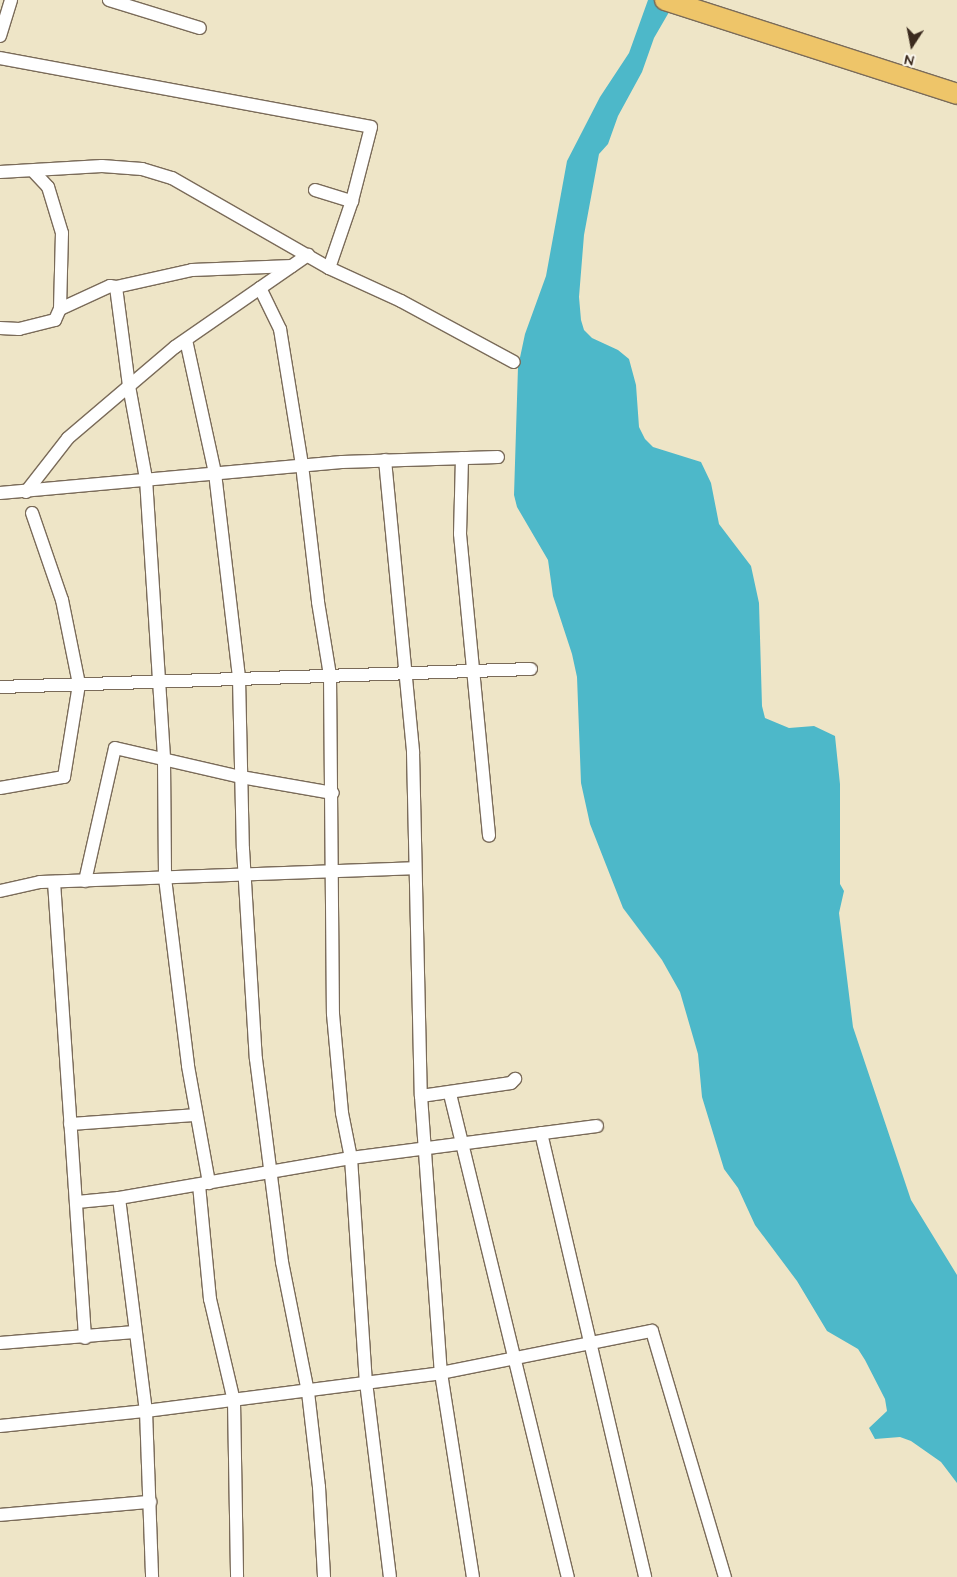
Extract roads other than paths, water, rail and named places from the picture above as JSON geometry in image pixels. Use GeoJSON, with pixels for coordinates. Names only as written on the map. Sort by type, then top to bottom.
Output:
{"type":"FeatureCollection","features":[{"type":"Feature","properties":{"kind":"main road"},"geometry":{"type":"LineString","coordinates":[[665,0],[957,94]]}},
{"type":"Feature","properties":{"kind":"street"},"geometry":{"type":"LineString","coordinates":[[0,36],[11,0]]}},
{"type":"Feature","properties":{"kind":"street"},"geometry":{"type":"LineString","coordinates":[[109,0],[200,28]]}},
{"type":"Feature","properties":{"kind":"street"},"geometry":{"type":"LineString","coordinates":[[0,58],[371,127],[352,201],[329,268]]}},
{"type":"Feature","properties":{"kind":"street"},"geometry":{"type":"LineString","coordinates":[[0,172],[102,166],[142,169],[172,178],[329,268],[401,301],[514,362]]}},
{"type":"Feature","properties":{"kind":"street"},"geometry":{"type":"LineString","coordinates":[[0,328],[19,329],[55,320],[60,309],[62,233],[48,187],[33,171]]}},
{"type":"Feature","properties":{"kind":"street"},"geometry":{"type":"LineString","coordinates":[[316,190],[352,201]]}},
{"type":"Feature","properties":{"kind":"street"},"geometry":{"type":"LineString","coordinates":[[26,492],[68,438],[129,386],[186,340],[308,255]]}},
{"type":"Feature","properties":{"kind":"street"},"geometry":{"type":"LineString","coordinates":[[60,309],[110,286],[116,288],[192,270],[292,266]]}},
{"type":"Feature","properties":{"kind":"street"},"geometry":{"type":"LineString","coordinates":[[116,288],[129,386],[146,479],[164,760],[165,878],[204,1184],[210,1299],[234,1401],[237,1577]]}},
{"type":"Feature","properties":{"kind":"street"},"geometry":{"type":"LineString","coordinates":[[260,288],[280,330],[302,465],[318,602],[330,675],[333,793],[333,1014],[342,1113],[351,1158],[366,1382],[390,1577]]}},
{"type":"Feature","properties":{"kind":"street"},"geometry":{"type":"LineString","coordinates":[[186,340],[215,473],[239,678],[241,777],[256,1059],[282,1262],[308,1392],[319,1487],[324,1577]]}},
{"type":"Feature","properties":{"kind":"street"},"geometry":{"type":"LineString","coordinates":[[0,493],[302,465],[385,460],[498,457]]}},
{"type":"Feature","properties":{"kind":"street"},"geometry":{"type":"LineString","coordinates":[[462,458],[460,534],[489,836]]}},
{"type":"Feature","properties":{"kind":"street"},"geometry":{"type":"LineString","coordinates":[[385,460],[398,566],[404,673],[413,752],[414,868],[421,1096],[427,1148],[441,1373],[473,1577]]}},
{"type":"Feature","properties":{"kind":"street"},"geometry":{"type":"LineString","coordinates":[[0,788],[64,777],[79,684],[62,600],[32,513]]}},
{"type":"Feature","properties":{"kind":"street"},"geometry":{"type":"LineString","coordinates":[[0,687],[531,669]]}},
{"type":"Feature","properties":{"kind":"street"},"geometry":{"type":"LineString","coordinates":[[85,880],[116,748],[241,777],[333,793]]}},
{"type":"Feature","properties":{"kind":"street"},"geometry":{"type":"LineString","coordinates":[[0,891],[54,882],[85,880],[414,868]]}},
{"type":"Feature","properties":{"kind":"street"},"geometry":{"type":"LineString","coordinates":[[54,882],[85,1338]]}},
{"type":"Feature","properties":{"kind":"street"},"geometry":{"type":"LineString","coordinates":[[421,1096],[450,1094],[510,1083],[515,1080]]}},
{"type":"Feature","properties":{"kind":"street"},"geometry":{"type":"LineString","coordinates":[[450,1094],[513,1359],[568,1577]]}},
{"type":"Feature","properties":{"kind":"street"},"geometry":{"type":"LineString","coordinates":[[70,1124],[195,1115]]}},
{"type":"Feature","properties":{"kind":"street"},"geometry":{"type":"LineString","coordinates":[[77,1202],[119,1198],[351,1158],[597,1126]]}},
{"type":"Feature","properties":{"kind":"street"},"geometry":{"type":"LineString","coordinates":[[541,1133],[645,1577]]}},
{"type":"Feature","properties":{"kind":"street"},"geometry":{"type":"LineString","coordinates":[[119,1198],[146,1412],[152,1577]]}},
{"type":"Feature","properties":{"kind":"street"},"geometry":{"type":"LineString","coordinates":[[0,1426],[146,1412],[441,1373],[652,1331],[725,1577]]}},
{"type":"Feature","properties":{"kind":"street"},"geometry":{"type":"LineString","coordinates":[[0,1343],[85,1338],[135,1332]]}},
{"type":"Feature","properties":{"kind":"street"},"geometry":{"type":"LineString","coordinates":[[0,1515],[150,1502]]}},
{"type":"Feature","properties":{"kind":"water"},"geometry":{"type":"Polygon","coordinates":[[[648,0],[676,0],[654,38],[642,72],[618,116],[608,144],[599,154],[584,235],[579,297],[581,320],[584,330],[592,338],[618,350],[629,359],[636,385],[639,427],[645,439],[653,447],[701,462],[711,483],[719,524],[751,566],[759,603],[762,706],[765,718],[789,728],[814,726],[835,736],[840,784],[840,884],[844,891],[839,913],[853,1027],[911,1200],[957,1275],[957,1483],[941,1462],[911,1441],[900,1437],[875,1439],[869,1428],[887,1411],[885,1399],[865,1360],[858,1349],[827,1331],[797,1281],[755,1225],[738,1188],[724,1169],[702,1097],[698,1054],[680,992],[662,960],[623,908],[590,824],[581,783],[577,677],[572,654],[553,596],[548,560],[517,507],[514,495],[518,367],[525,334],[546,276],[567,161],[600,97],[629,53],[648,0]]]}}]}
